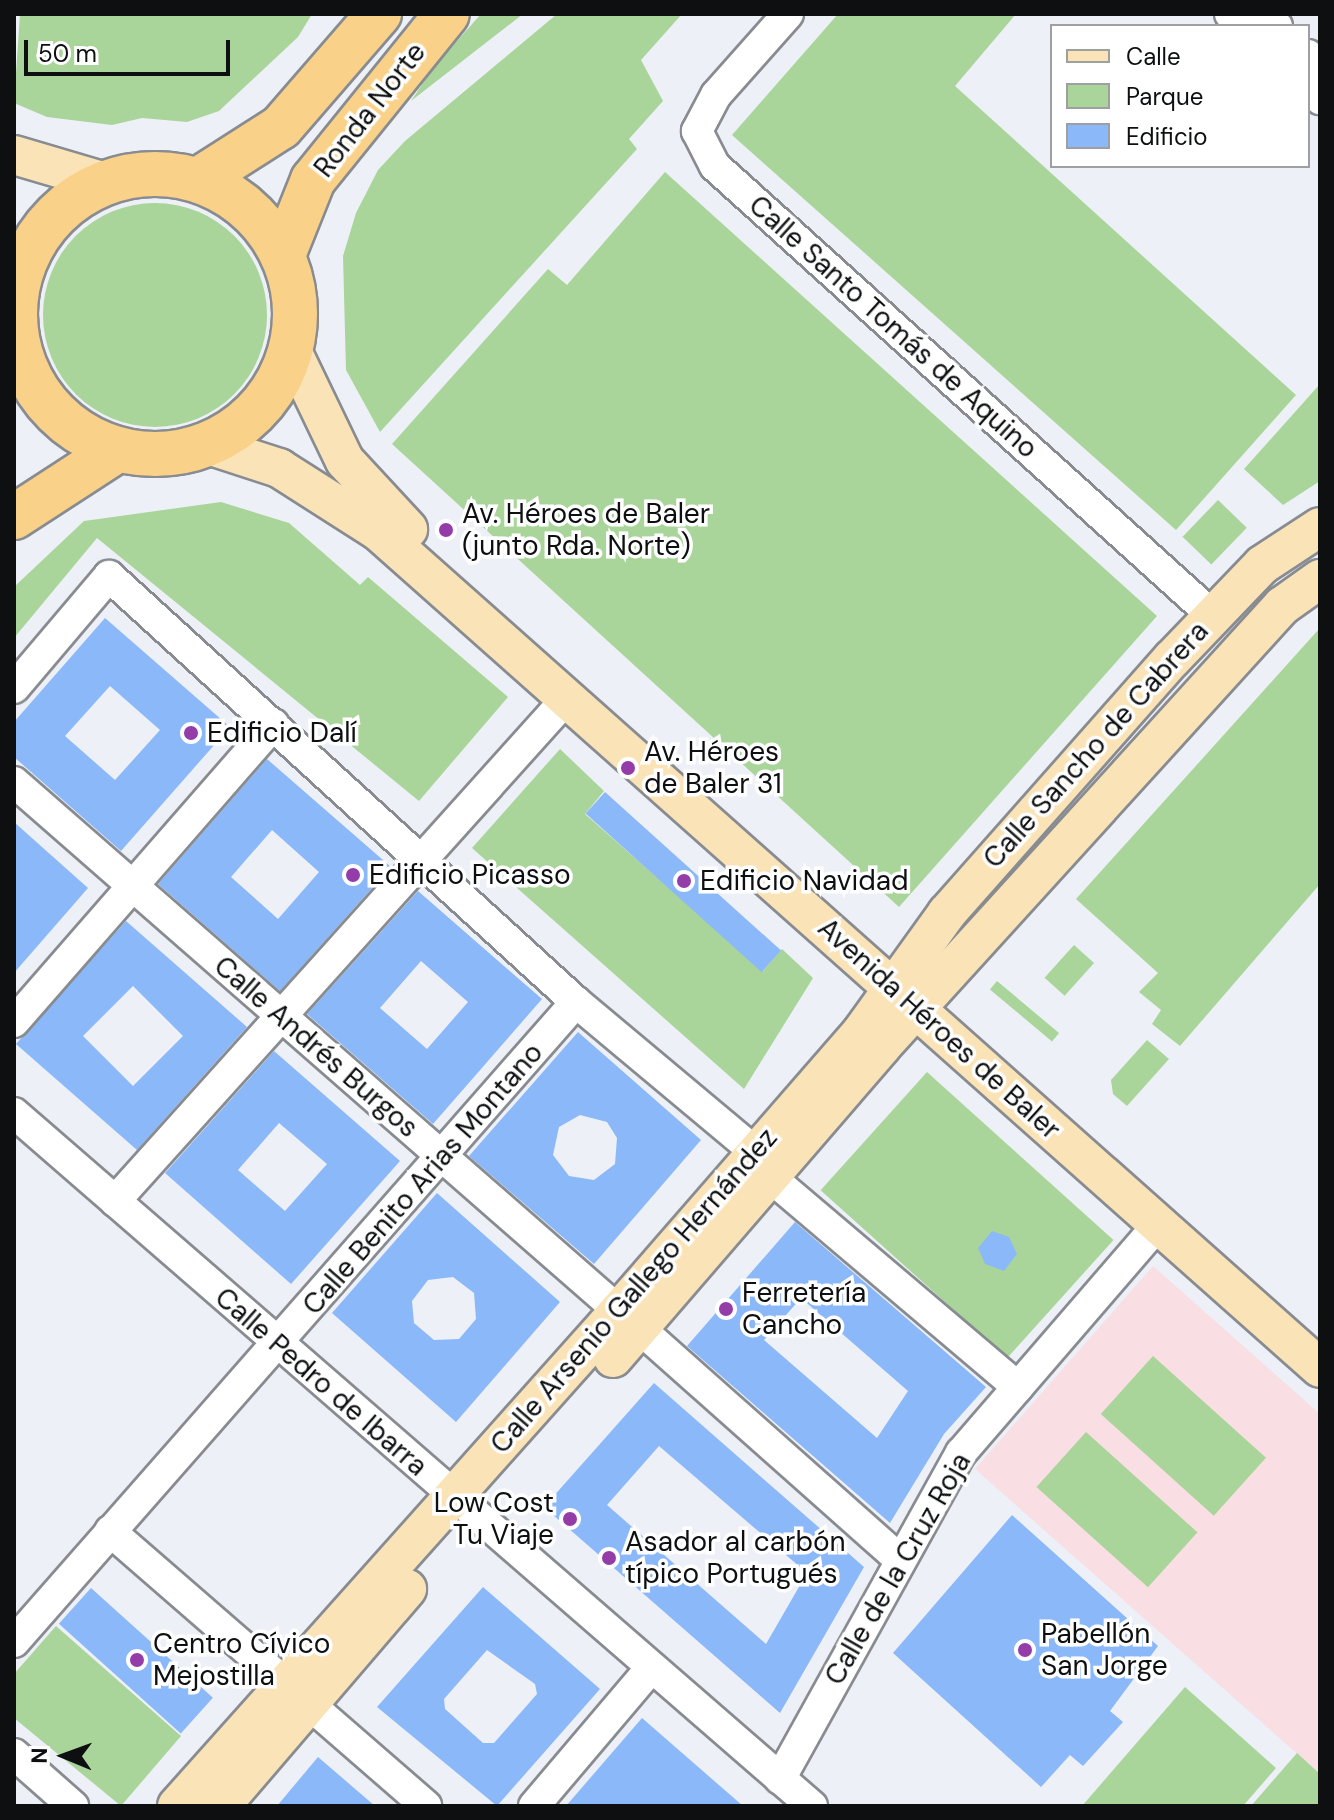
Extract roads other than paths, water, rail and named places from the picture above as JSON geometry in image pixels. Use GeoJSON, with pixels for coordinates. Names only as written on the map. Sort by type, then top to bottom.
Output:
{"type":"FeatureCollection","features":[{"type":"Feature","properties":{"kind":"highway","name":"Ronda Norte"},"geometry":{"type":"LineString","coordinates":[[198,180],[281,127],[379,14]]}},
{"type":"Feature","properties":{"kind":"highway","name":"Ronda Norte"},"geometry":{"type":"LineString","coordinates":[[283,255],[313,180],[447,14]]}},
{"type":"Feature","properties":{"kind":"highway"},"geometry":{"type":"LineString","coordinates":[[151,173],[198,180],[233,196],[283,255],[295,301],[291,349],[274,389],[245,422],[208,445],[163,455],[117,450],[79,433],[20,384],[15,305],[17,265],[39,234],[69,203],[106,182],[151,173]]}},
{"type":"Feature","properties":{"kind":"highway"},"geometry":{"type":"LineString","coordinates":[[14,517],[117,450]]}},
{"type":"Feature","properties":{"kind":"main road"},"geometry":{"type":"LineString","coordinates":[[14,155],[106,182]]}},
{"type":"Feature","properties":{"kind":"main road","name":"Avenida Héroes de Baler"},"geometry":{"type":"LineString","coordinates":[[291,349],[307,395],[373,496],[911,990],[1158,1225],[1320,1368]]}},
{"type":"Feature","properties":{"kind":"main road","name":"Avenida Héroes de Baler"},"geometry":{"type":"LineString","coordinates":[[208,445],[279,468],[333,498],[1320,1336]]}},
{"type":"Feature","properties":{"kind":"main road","name":"Calle Sancho de Cabrera"},"geometry":{"type":"LineString","coordinates":[[911,990],[1212,615],[1262,565],[1320,527]]}},
{"type":"Feature","properties":{"kind":"main road","name":"Calle Sancho de Cabrera"},"geometry":{"type":"LineString","coordinates":[[911,990],[1282,606],[1320,579]]}},
{"type":"Feature","properties":{"kind":"main road","name":"Calle Arsenio Gallego Hernández"},"geometry":{"type":"LineString","coordinates":[[177,1806],[297,1694],[629,1320],[762,1164],[863,1030],[911,990]]}},
{"type":"Feature","properties":{"kind":"main road","name":"Calle Arsenio Gallego Hernández"},"geometry":{"type":"LineString","coordinates":[[221,1806],[297,1694]]}},
{"type":"Feature","properties":{"kind":"street","name":"Calle Santo Tomás de Aquino"},"geometry":{"type":"LineString","coordinates":[[788,14],[716,95],[697,131],[715,166],[1212,615]]}},
{"type":"Feature","properties":{"kind":"street"},"geometry":{"type":"LineString","coordinates":[[14,688],[109,576],[424,858],[576,1002],[1018,1387]]}},
{"type":"Feature","properties":{"kind":"street"},"geometry":{"type":"LineString","coordinates":[[115,1201],[568,697]]}},
{"type":"Feature","properties":{"kind":"street"},"geometry":{"type":"LineString","coordinates":[[14,1022],[274,724]]}},
{"type":"Feature","properties":{"kind":"street","name":"Calle Andrés Burgos"},"geometry":{"type":"LineString","coordinates":[[14,782],[133,883],[279,1019],[445,1159],[898,1558]]}},
{"type":"Feature","properties":{"kind":"street","name":"Calle Benito Arias Montano"},"geometry":{"type":"LineString","coordinates":[[14,1642],[445,1159],[576,1002]]}},
{"type":"Feature","properties":{"kind":"street","name":"Calle Pedro de Ibarra"},"geometry":{"type":"LineString","coordinates":[[14,1113],[278,1347],[812,1806]]}},
{"type":"Feature","properties":{"kind":"street","name":"Calle de la Cruz Roja"},"geometry":{"type":"LineString","coordinates":[[780,1779],[898,1558],[961,1453],[1158,1225]]}},
{"type":"Feature","properties":{"kind":"street"},"geometry":{"type":"LineString","coordinates":[[110,1531],[426,1806]]}},
{"type":"Feature","properties":{"kind":"street"},"geometry":{"type":"LineString","coordinates":[[534,1806],[651,1668]]}},
{"type":"Feature","properties":{"kind":"street"},"geometry":{"type":"LineString","coordinates":[[14,1754],[73,1806]]}},
{"type":"Feature","properties":{"kind":"place","name":"Av. Héroes de Baler (junto Rda. Norte)"},"geometry":{"type":"Point","coordinates":[446,530]}},
{"type":"Feature","properties":{"kind":"place","name":"Edificio Dalí"},"geometry":{"type":"Point","coordinates":[191,733]}},
{"type":"Feature","properties":{"kind":"place","name":"Av. Héroes de Baler 31"},"geometry":{"type":"Point","coordinates":[628,768]}},
{"type":"Feature","properties":{"kind":"place","name":"Edificio Picasso"},"geometry":{"type":"Point","coordinates":[353,875]}},
{"type":"Feature","properties":{"kind":"place","name":"Edificio Navidad"},"geometry":{"type":"Point","coordinates":[684,881]}},
{"type":"Feature","properties":{"kind":"place","name":"Ferretería Cancho"},"geometry":{"type":"Point","coordinates":[726,1309]}},
{"type":"Feature","properties":{"kind":"place","name":"Low Cost Tu Viaje"},"geometry":{"type":"Point","coordinates":[570,1519]}},
{"type":"Feature","properties":{"kind":"place","name":"Asador al carbón típico Portugués"},"geometry":{"type":"Point","coordinates":[609,1558]}},
{"type":"Feature","properties":{"kind":"place","name":"Pabellón San Jorge"},"geometry":{"type":"Point","coordinates":[1025,1650]}},
{"type":"Feature","properties":{"kind":"place","name":"Centro Cívico Mejostilla"},"geometry":{"type":"Point","coordinates":[137,1660]}}]}
